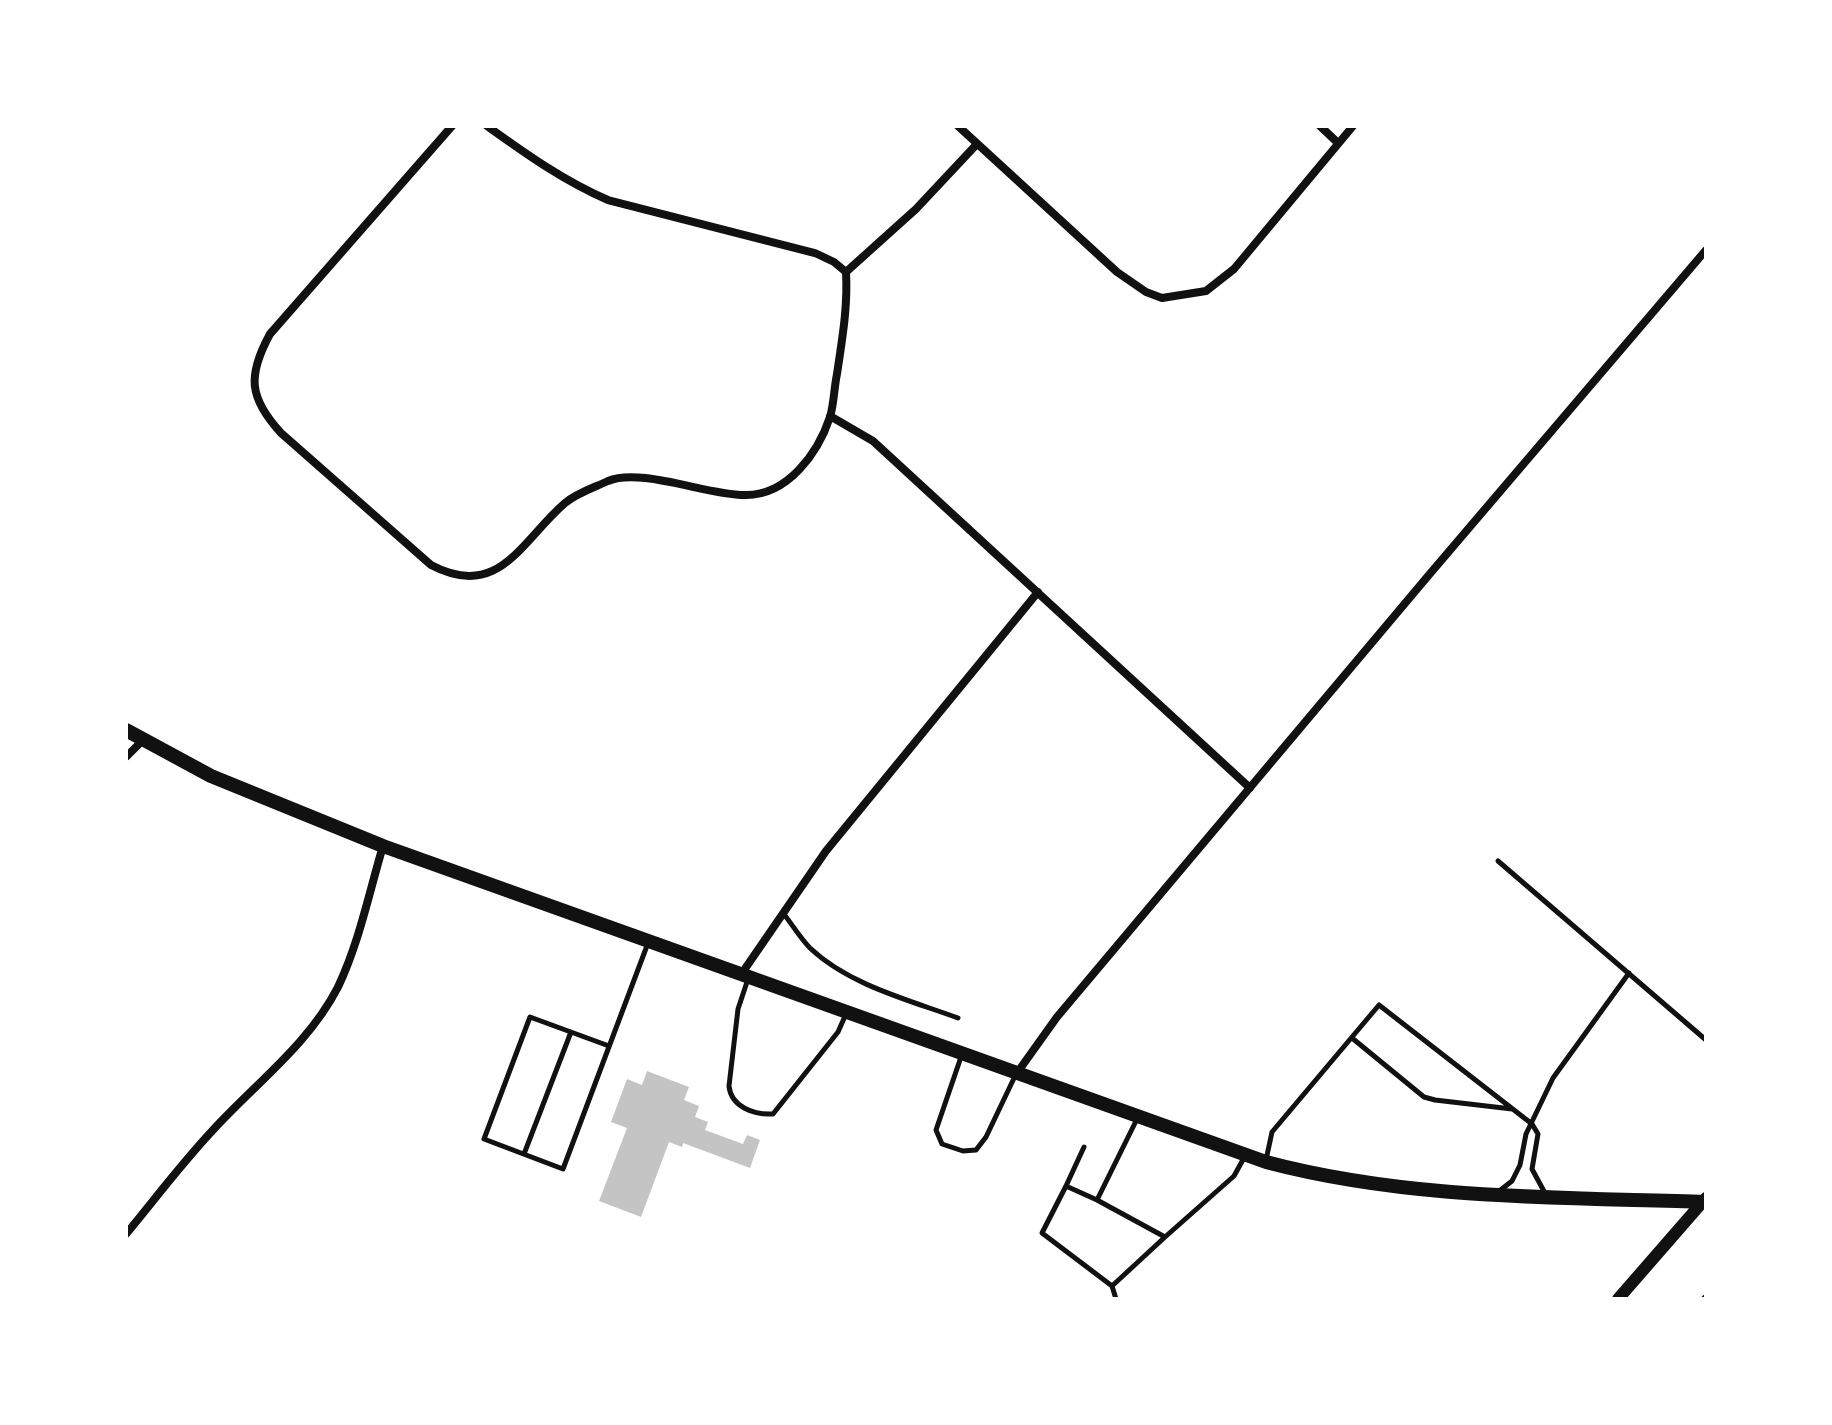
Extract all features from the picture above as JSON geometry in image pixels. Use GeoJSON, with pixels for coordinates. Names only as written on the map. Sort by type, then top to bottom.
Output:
{"type":"FeatureCollection","features":[{"type":"Feature","properties":{"kind":"main road"},"geometry":{"type":"LineString","coordinates":[[126,730],[211,776],[383,846],[1266,1162],[1374,1185],[1496,1194],[1705,1201]]}},
{"type":"Feature","properties":{"kind":"street"},"geometry":{"type":"LineString","coordinates":[[452,126],[270,334],[260,353],[254,380],[256,399],[281,433],[431,565],[451,575],[470,578],[503,565],[520,553],[567,502],[614,478],[647,479],[746,495],[767,492],[788,480],[811,455],[830,416],[848,295],[846,272],[815,253],[608,200],[545,167],[487,126]]}},
{"type":"Feature","properties":{"kind":"street"},"geometry":{"type":"LineString","coordinates":[[958,126],[1117,272],[1146,292],[1162,298],[1206,291],[1234,269],[1353,126]]}},
{"type":"Feature","properties":{"kind":"street"},"geometry":{"type":"LineString","coordinates":[[1320,126],[1338,143]]}},
{"type":"Feature","properties":{"kind":"street"},"geometry":{"type":"LineString","coordinates":[[846,272],[889,235],[976,145]]}},
{"type":"Feature","properties":{"kind":"street"},"geometry":{"type":"LineString","coordinates":[[1016,1073],[1057,1017],[1706,250]]}},
{"type":"Feature","properties":{"kind":"street"},"geometry":{"type":"LineString","coordinates":[[830,416],[873,441],[1250,788]]}},
{"type":"Feature","properties":{"kind":"street"},"geometry":{"type":"LineString","coordinates":[[744,977],[782,912],[833,843],[1038,592]]}},
{"type":"Feature","properties":{"kind":"street"},"geometry":{"type":"LineString","coordinates":[[126,757],[142,741]]}},
{"type":"Feature","properties":{"kind":"street"},"geometry":{"type":"LineString","coordinates":[[126,1234],[213,1129],[303,1039],[321,1014],[337,988],[350,957],[383,846]]}},
{"type":"Feature","properties":{"kind":"street"},"geometry":{"type":"LineString","coordinates":[[1618,1299],[1705,1201]]}},
{"type":"Feature","properties":{"kind":"lane"},"geometry":{"type":"LineString","coordinates":[[1498,861],[1706,1040]]}},
{"type":"Feature","properties":{"kind":"lane"},"geometry":{"type":"LineString","coordinates":[[782,912],[811,949],[837,968],[874,986],[958,1018]]}},
{"type":"Feature","properties":{"kind":"lane"},"geometry":{"type":"LineString","coordinates":[[609,1046],[530,1017],[484,1139],[563,1169],[648,942]]}},
{"type":"Feature","properties":{"kind":"lane"},"geometry":{"type":"LineString","coordinates":[[1496,1194],[1512,1181],[1520,1165],[1526,1134],[1553,1078],[1629,973]]}},
{"type":"Feature","properties":{"kind":"lane"},"geometry":{"type":"LineString","coordinates":[[744,977],[730,1097],[734,1103],[761,1115],[773,1114],[838,1032],[847,1013]]}},
{"type":"Feature","properties":{"kind":"lane"},"geometry":{"type":"LineString","coordinates":[[1266,1162],[1272,1132],[1379,1005],[1532,1124],[1538,1134],[1532,1169],[1547,1196]]}},
{"type":"Feature","properties":{"kind":"lane"},"geometry":{"type":"LineString","coordinates":[[524,1154],[571,1032]]}},
{"type":"Feature","properties":{"kind":"lane"},"geometry":{"type":"LineString","coordinates":[[1351,1038],[1424,1097],[1513,1109]]}},
{"type":"Feature","properties":{"kind":"lane"},"geometry":{"type":"LineString","coordinates":[[962,1054],[936,1130],[942,1144],[963,1151],[976,1150],[986,1137],[1016,1073]]}},
{"type":"Feature","properties":{"kind":"lane"},"geometry":{"type":"LineString","coordinates":[[1097,1200],[1138,1117]]}},
{"type":"Feature","properties":{"kind":"lane"},"geometry":{"type":"LineString","coordinates":[[1084,1147],[1042,1233],[1112,1286],[1116,1299]]}},
{"type":"Feature","properties":{"kind":"lane"},"geometry":{"type":"LineString","coordinates":[[1112,1286],[1234,1176],[1246,1155]]}},
{"type":"Feature","properties":{"kind":"lane"},"geometry":{"type":"LineString","coordinates":[[1066,1186],[1165,1237]]}},
{"type":"Feature","properties":{"kind":"building"},"geometry":{"type":"Polygon","coordinates":[[[647,1071],[689,1087],[684,1100],[699,1106],[695,1117],[708,1122],[705,1130],[743,1144],[747,1135],[760,1140],[750,1168],[683,1143],[682,1147],[669,1142],[641,1217],[599,1201],[627,1128],[611,1122],[627,1079],[642,1085],[647,1071]]]}}]}
